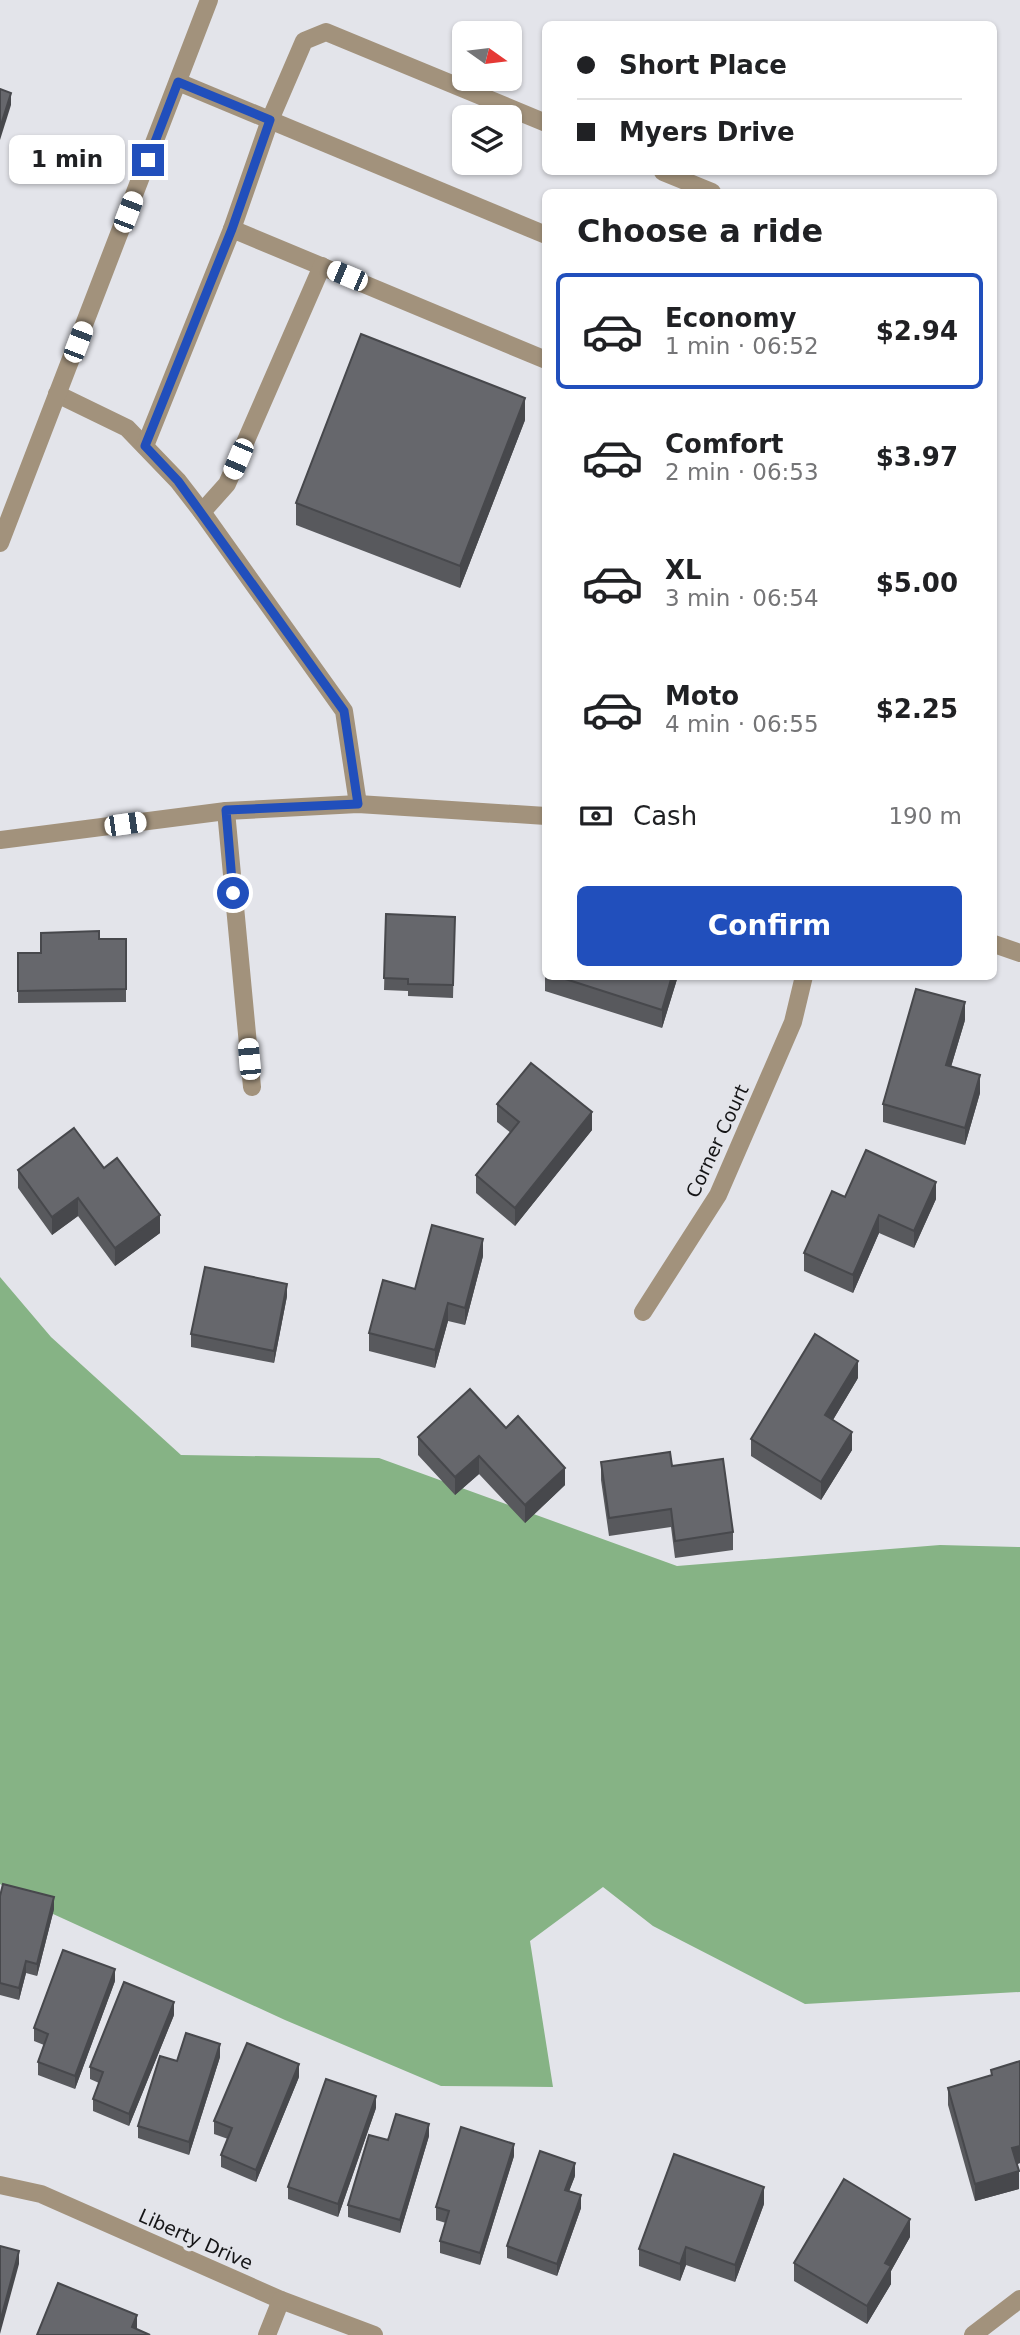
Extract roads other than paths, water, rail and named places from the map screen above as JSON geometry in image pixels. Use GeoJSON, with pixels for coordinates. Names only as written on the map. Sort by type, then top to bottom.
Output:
{"type":"FeatureCollection","features":[{"type":"Feature","properties":{"kind":"street"},"geometry":{"type":"LineString","coordinates":[[0,543],[209,0]]}},
{"type":"Feature","properties":{"kind":"street"},"geometry":{"type":"LineString","coordinates":[[145,446],[232,229],[270,120],[304,41],[326,32],[542,121]]}},
{"type":"Feature","properties":{"kind":"street"},"geometry":{"type":"LineString","coordinates":[[178,82],[542,233]]}},
{"type":"Feature","properties":{"kind":"street"},"geometry":{"type":"LineString","coordinates":[[670,175],[705,189]]}},
{"type":"Feature","properties":{"kind":"street"},"geometry":{"type":"LineString","coordinates":[[232,229],[542,358]]}},
{"type":"Feature","properties":{"kind":"street"},"geometry":{"type":"LineString","coordinates":[[202,512],[227,484],[323,266]]}},
{"type":"Feature","properties":{"kind":"street"},"geometry":{"type":"LineString","coordinates":[[57,394],[127,428],[178,481],[202,512],[344,711],[358,804]]}},
{"type":"Feature","properties":{"kind":"street"},"geometry":{"type":"LineString","coordinates":[[0,840],[226,810],[358,804],[542,816]]}},
{"type":"Feature","properties":{"kind":"street"},"geometry":{"type":"LineString","coordinates":[[226,810],[252,1087]]}},
{"type":"Feature","properties":{"kind":"street"},"geometry":{"type":"LineString","coordinates":[[997,945],[1020,953]]}},
{"type":"Feature","properties":{"kind":"street","name":"Corner Court"},"geometry":{"type":"LineString","coordinates":[[643,1312],[718,1195],[793,1022],[803,980]]}},
{"type":"Feature","properties":{"kind":"street","name":"Liberty Drive"},"geometry":{"type":"LineString","coordinates":[[0,2185],[41,2194],[281,2300],[374,2335]]}},
{"type":"Feature","properties":{"kind":"street"},"geometry":{"type":"LineString","coordinates":[[973,2335],[1020,2299]]}},
{"type":"Feature","properties":{"kind":"street"},"geometry":{"type":"LineString","coordinates":[[267,2335],[281,2300]]}}]}
